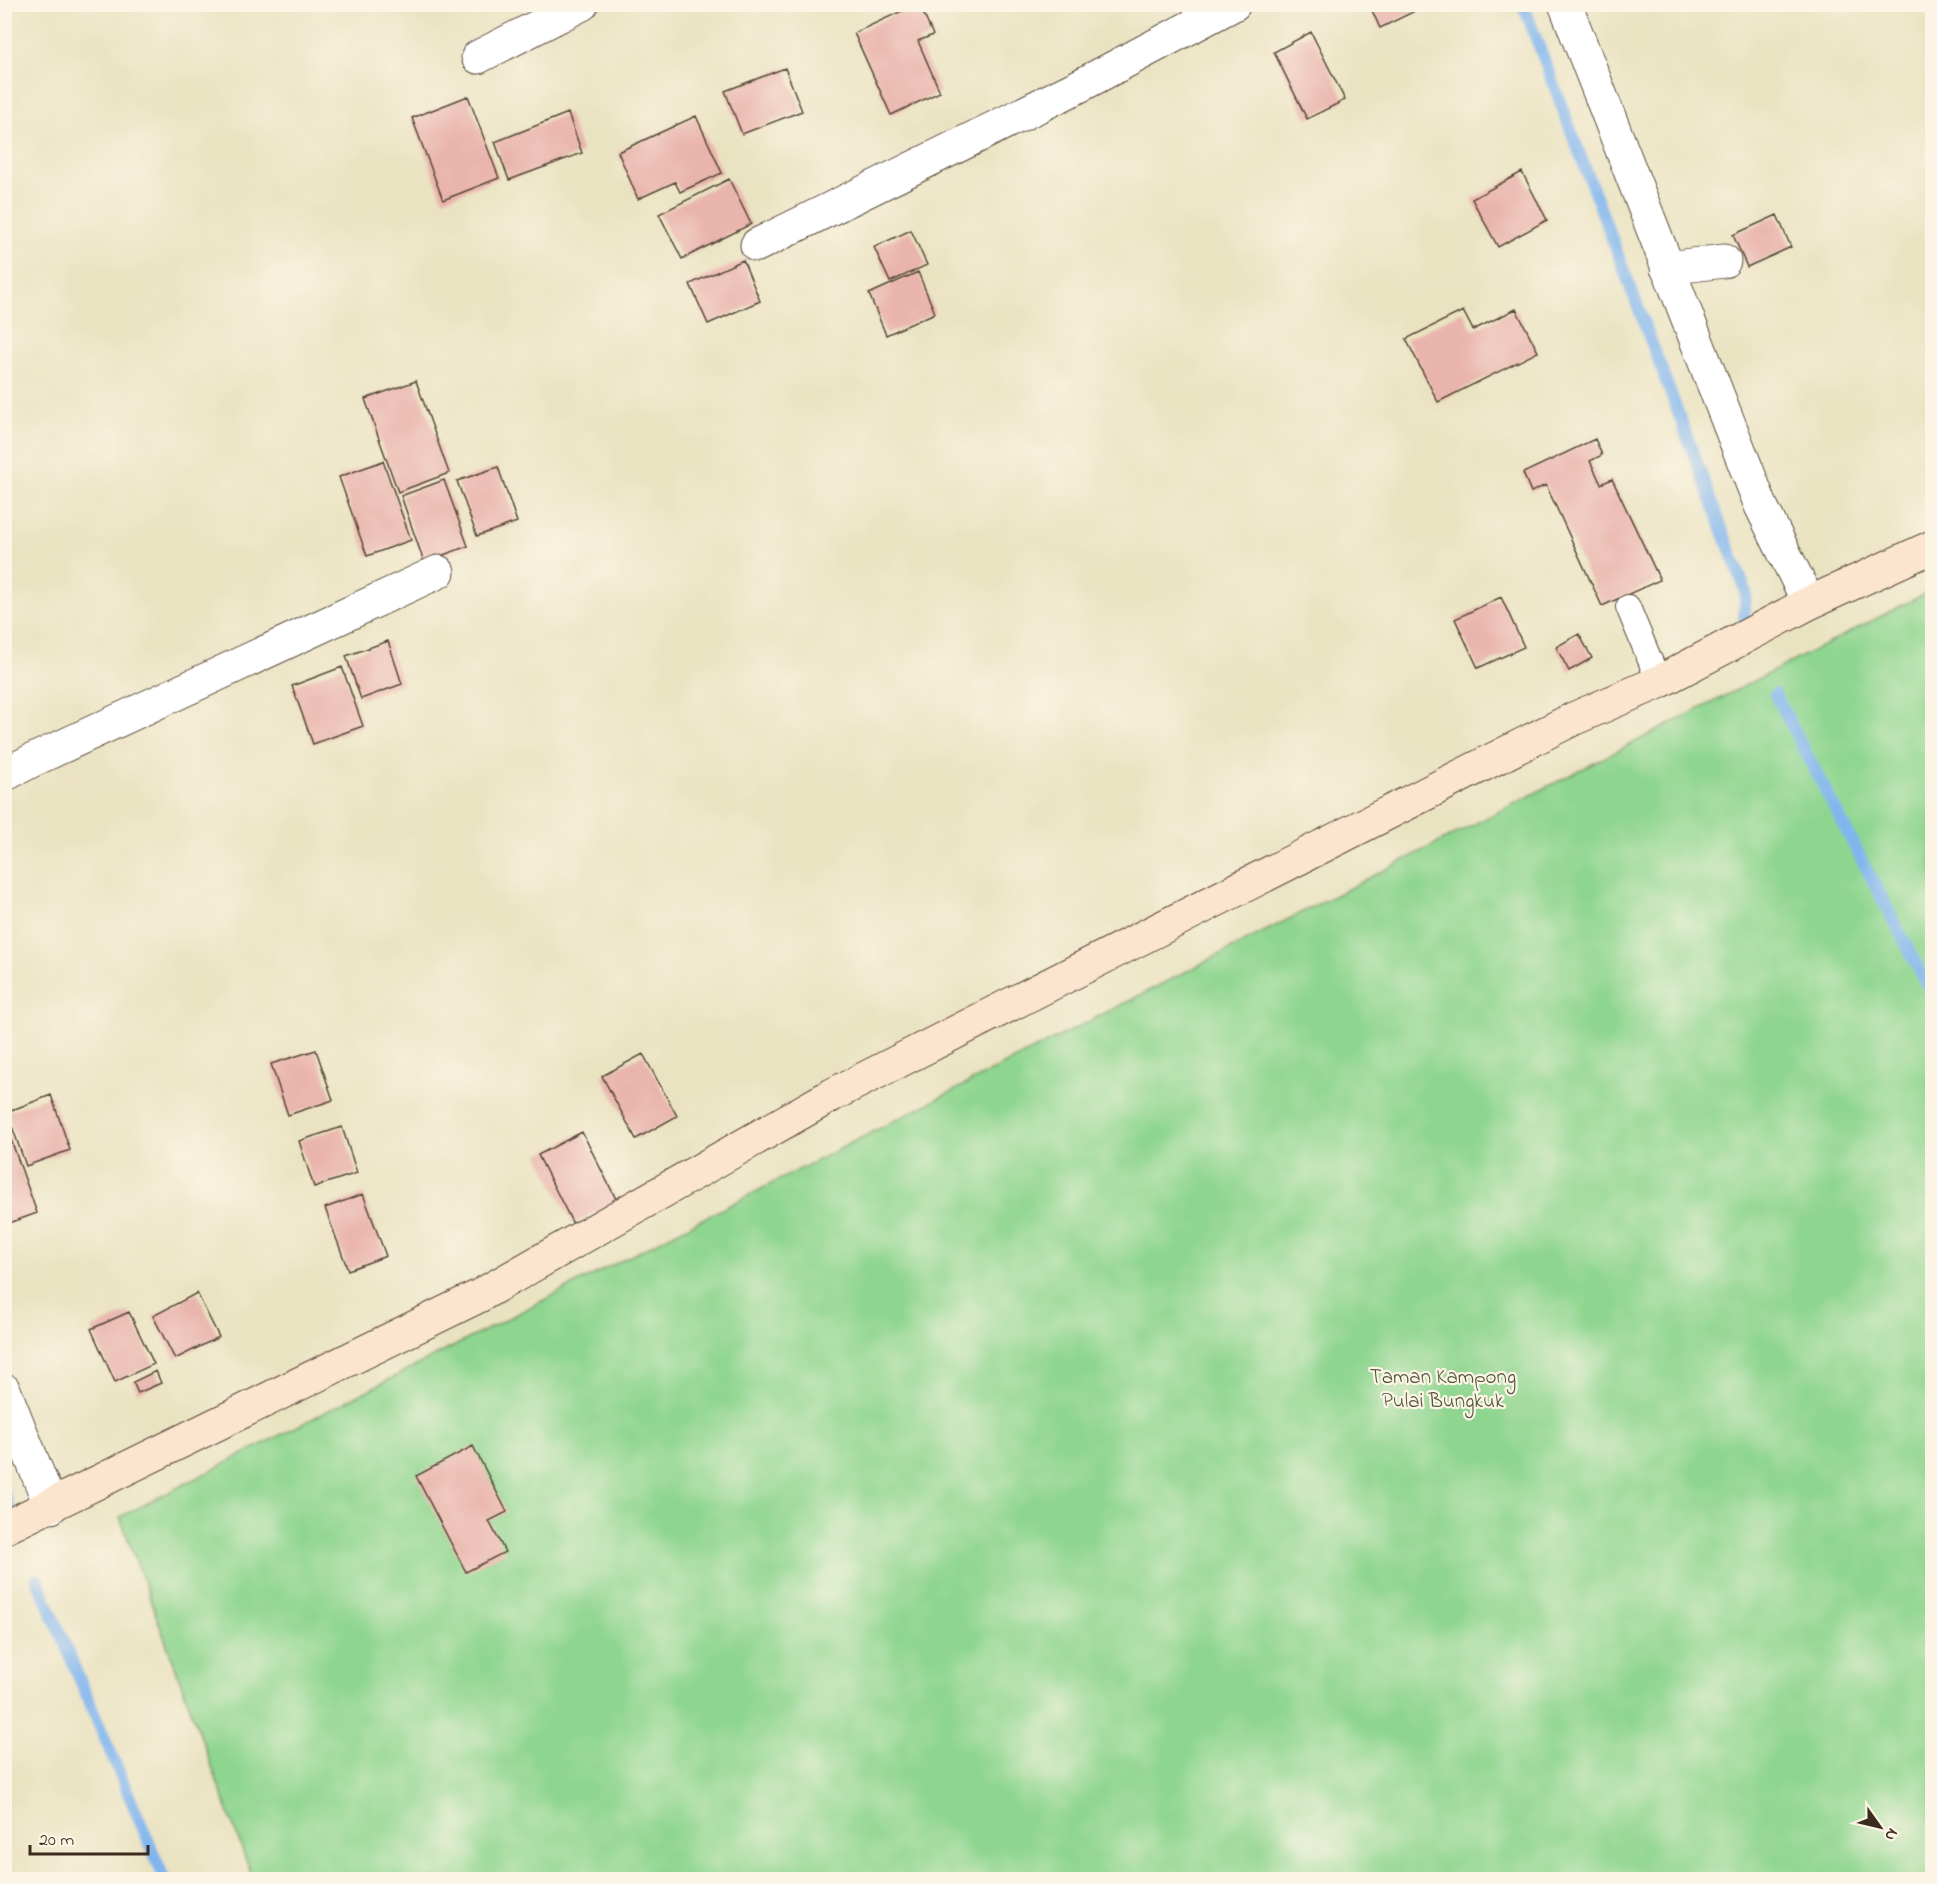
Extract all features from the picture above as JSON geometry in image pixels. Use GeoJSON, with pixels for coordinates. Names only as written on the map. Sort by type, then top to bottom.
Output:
{"type":"FeatureCollection","features":[{"type":"Feature","properties":{"kind":"street"},"geometry":{"type":"LineString","coordinates":[[478,57],[582,4]]}},
{"type":"Feature","properties":{"kind":"street"},"geometry":{"type":"LineString","coordinates":[[757,245],[1081,85],[1234,4]]}},
{"type":"Feature","properties":{"kind":"street"},"geometry":{"type":"LineString","coordinates":[[1565,4],[1761,506],[1809,603]]}},
{"type":"Feature","properties":{"kind":"street"},"geometry":{"type":"LineString","coordinates":[[1667,268],[1724,261]]}},
{"type":"Feature","properties":{"kind":"street"},"geometry":{"type":"LineString","coordinates":[[4,1528],[479,1296],[832,1095],[1573,719],[1659,682],[1809,603],[1932,547]]}},
{"type":"Feature","properties":{"kind":"street"},"geometry":{"type":"LineString","coordinates":[[4,775],[438,572]]}},
{"type":"Feature","properties":{"kind":"street"},"geometry":{"type":"LineString","coordinates":[[4,1390],[51,1507]]}},
{"type":"Feature","properties":{"kind":"lane"},"geometry":{"type":"LineString","coordinates":[[1628,608],[1659,682]]}},
{"type":"Feature","properties":{"kind":"green space","name":"Taman Kampong Pulai Bungkuk"},"geometry":{"type":"Polygon","coordinates":[[[1932,590],[1932,1879],[253,1879],[120,1517],[1932,590]]]}},
{"type":"Feature","properties":{"kind":"building"},"geometry":{"type":"Polygon","coordinates":[[[917,4],[933,35],[918,41],[940,92],[891,115],[854,33],[917,4]]]}},
{"type":"Feature","properties":{"kind":"building"},"geometry":{"type":"Polygon","coordinates":[[[1369,4],[1409,4],[1413,12],[1380,28],[1369,4]]]}},
{"type":"Feature","properties":{"kind":"building"},"geometry":{"type":"Polygon","coordinates":[[[1311,32],[1345,100],[1307,119],[1274,52],[1311,32]]]}},
{"type":"Feature","properties":{"kind":"building"},"geometry":{"type":"Polygon","coordinates":[[[785,68],[802,111],[742,134],[725,91],[785,68]]]}},
{"type":"Feature","properties":{"kind":"building"},"geometry":{"type":"Polygon","coordinates":[[[468,96],[499,178],[443,200],[412,118],[468,96]]]}},
{"type":"Feature","properties":{"kind":"building"},"geometry":{"type":"Polygon","coordinates":[[[568,113],[582,153],[509,180],[495,142],[568,113]]]}},
{"type":"Feature","properties":{"kind":"building"},"geometry":{"type":"Polygon","coordinates":[[[696,116],[722,173],[680,192],[675,182],[638,199],[618,152],[696,116]]]}},
{"type":"Feature","properties":{"kind":"building"},"geometry":{"type":"Polygon","coordinates":[[[1522,172],[1547,220],[1498,247],[1472,199],[1522,172]]]}},
{"type":"Feature","properties":{"kind":"building"},"geometry":{"type":"Polygon","coordinates":[[[729,179],[751,224],[682,259],[659,214],[729,179]]]}},
{"type":"Feature","properties":{"kind":"building"},"geometry":{"type":"Polygon","coordinates":[[[1777,215],[1791,247],[1747,267],[1733,235],[1777,215]]]}},
{"type":"Feature","properties":{"kind":"building"},"geometry":{"type":"Polygon","coordinates":[[[911,230],[927,265],[890,282],[874,247],[911,230]]]}},
{"type":"Feature","properties":{"kind":"building"},"geometry":{"type":"Polygon","coordinates":[[[743,260],[760,301],[708,324],[690,284],[743,260]]]}},
{"type":"Feature","properties":{"kind":"building"},"geometry":{"type":"Polygon","coordinates":[[[918,272],[935,313],[886,335],[869,294],[918,272]]]}},
{"type":"Feature","properties":{"kind":"building"},"geometry":{"type":"Polygon","coordinates":[[[1516,309],[1538,352],[1438,402],[1406,339],[1463,311],[1473,330],[1516,309]]]}},
{"type":"Feature","properties":{"kind":"building"},"geometry":{"type":"Polygon","coordinates":[[[416,381],[449,473],[398,492],[365,399],[416,381]]]}},
{"type":"Feature","properties":{"kind":"building"},"geometry":{"type":"Polygon","coordinates":[[[1595,439],[1602,455],[1590,461],[1601,484],[1612,479],[1660,580],[1602,606],[1546,485],[1531,492],[1523,473],[1595,439]]]}},
{"type":"Feature","properties":{"kind":"building"},"geometry":{"type":"Polygon","coordinates":[[[383,461],[411,540],[367,556],[339,477],[383,461]]]}},
{"type":"Feature","properties":{"kind":"building"},"geometry":{"type":"Polygon","coordinates":[[[498,467],[517,522],[477,536],[457,481],[498,467]]]}},
{"type":"Feature","properties":{"kind":"building"},"geometry":{"type":"Polygon","coordinates":[[[444,480],[468,546],[424,562],[401,496],[444,480]]]}},
{"type":"Feature","properties":{"kind":"building"},"geometry":{"type":"Polygon","coordinates":[[[1501,597],[1524,647],[1478,668],[1455,619],[1501,597]]]}},
{"type":"Feature","properties":{"kind":"building"},"geometry":{"type":"Polygon","coordinates":[[[1579,634],[1592,658],[1569,671],[1556,647],[1579,634]]]}},
{"type":"Feature","properties":{"kind":"building"},"geometry":{"type":"Polygon","coordinates":[[[388,641],[402,684],[361,699],[346,656],[388,641]]]}},
{"type":"Feature","properties":{"kind":"building"},"geometry":{"type":"Polygon","coordinates":[[[342,667],[363,726],[313,744],[292,686],[342,667]]]}},
{"type":"Feature","properties":{"kind":"building"},"geometry":{"type":"Polygon","coordinates":[[[316,1050],[333,1100],[288,1115],[271,1064],[316,1050]]]}},
{"type":"Feature","properties":{"kind":"building"},"geometry":{"type":"Polygon","coordinates":[[[643,1054],[677,1116],[636,1139],[602,1076],[643,1054]]]}},
{"type":"Feature","properties":{"kind":"building"},"geometry":{"type":"Polygon","coordinates":[[[51,1095],[70,1150],[26,1166],[7,1112],[51,1095]]]}},
{"type":"Feature","properties":{"kind":"building"},"geometry":{"type":"Polygon","coordinates":[[[4,1120],[37,1213],[4,1225],[4,1120]]]}},
{"type":"Feature","properties":{"kind":"building"},"geometry":{"type":"Polygon","coordinates":[[[342,1127],[357,1173],[314,1187],[299,1141],[342,1127]]]}},
{"type":"Feature","properties":{"kind":"building"},"geometry":{"type":"Polygon","coordinates":[[[582,1132],[617,1201],[573,1224],[538,1155],[582,1132]]]}},
{"type":"Feature","properties":{"kind":"building"},"geometry":{"type":"Polygon","coordinates":[[[363,1194],[386,1256],[348,1270],[325,1208],[363,1194]]]}},
{"type":"Feature","properties":{"kind":"building"},"geometry":{"type":"Polygon","coordinates":[[[197,1293],[219,1337],[175,1359],[153,1316],[197,1293]]]}},
{"type":"Feature","properties":{"kind":"building"},"geometry":{"type":"Polygon","coordinates":[[[129,1312],[154,1364],[115,1382],[91,1329],[129,1312]]]}},
{"type":"Feature","properties":{"kind":"building"},"geometry":{"type":"Polygon","coordinates":[[[156,1371],[161,1383],[138,1393],[133,1382],[156,1371]]]}},
{"type":"Feature","properties":{"kind":"building"},"geometry":{"type":"Polygon","coordinates":[[[473,1446],[507,1512],[489,1521],[505,1552],[466,1572],[416,1476],[473,1446]]]}},
{"type":"Feature","properties":{"kind":"waterway"},"geometry":{"type":"LineString","coordinates":[[1523,4],[1746,592],[1743,631]]}},
{"type":"Feature","properties":{"kind":"waterway"},"geometry":{"type":"LineString","coordinates":[[1775,694],[1932,994]]}},
{"type":"Feature","properties":{"kind":"waterway"},"geometry":{"type":"LineString","coordinates":[[4,1494],[11,1513]]}},
{"type":"Feature","properties":{"kind":"waterway"},"geometry":{"type":"LineString","coordinates":[[37,1579],[165,1880]]}}]}
